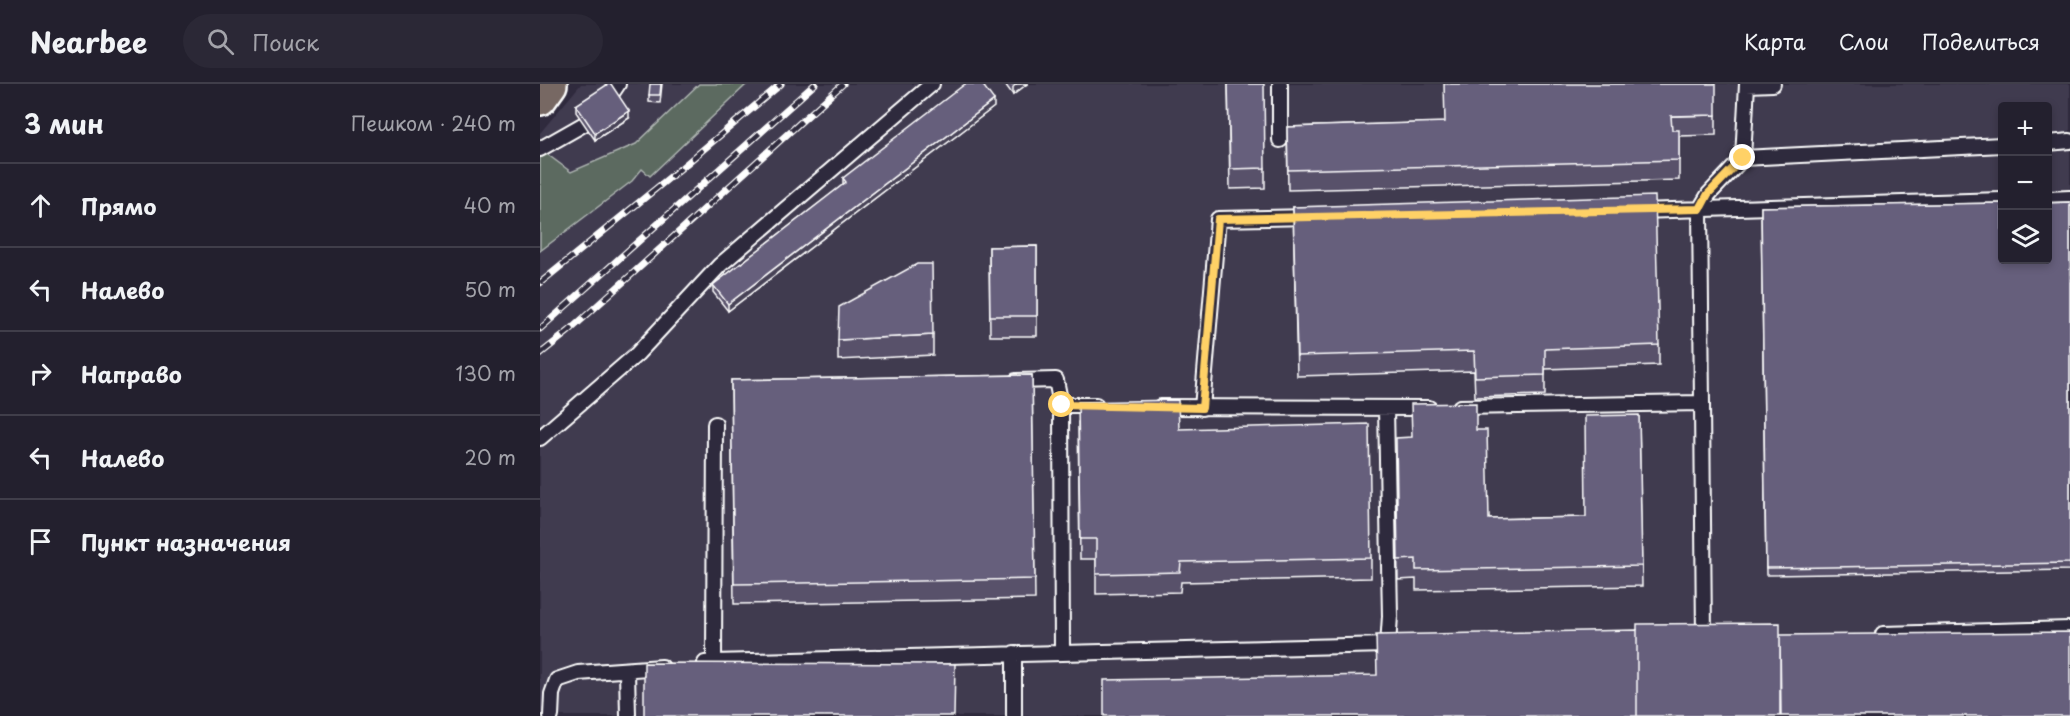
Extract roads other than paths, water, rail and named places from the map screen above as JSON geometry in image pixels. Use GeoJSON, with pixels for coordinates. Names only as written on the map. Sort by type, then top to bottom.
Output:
{"type":"FeatureCollection","features":[{"type":"Feature","properties":{"kind":"main road"},"geometry":{"type":"LineString","coordinates":[[540,98],[550,84]]}},
{"type":"Feature","properties":{"kind":"lane"},"geometry":{"type":"LineString","coordinates":[[540,438],[637,354],[720,264],[932,84]]}},
{"type":"Feature","properties":{"kind":"lane"},"geometry":{"type":"LineString","coordinates":[[1280,84],[1280,140]]}},
{"type":"Feature","properties":{"kind":"lane"},"geometry":{"type":"LineString","coordinates":[[1704,640],[1700,209],[1708,194],[1743,158],[1747,85],[1773,84]]}},
{"type":"Feature","properties":{"kind":"lane"},"geometry":{"type":"LineString","coordinates":[[540,149],[584,124]]}},
{"type":"Feature","properties":{"kind":"lane"},"geometry":{"type":"LineString","coordinates":[[2052,142],[2070,141]]}},
{"type":"Feature","properties":{"kind":"lane"},"geometry":{"type":"LineString","coordinates":[[1743,158],[1998,145]]}},
{"type":"Feature","properties":{"kind":"lane"},"geometry":{"type":"LineString","coordinates":[[2052,199],[2070,198]]}},
{"type":"Feature","properties":{"kind":"lane"},"geometry":{"type":"LineString","coordinates":[[1630,211],[1998,200]]}},
{"type":"Feature","properties":{"kind":"lane"},"geometry":{"type":"LineString","coordinates":[[1202,408],[1218,219],[1324,217]]}},
{"type":"Feature","properties":{"kind":"lane"},"geometry":{"type":"LineString","coordinates":[[998,381],[1056,380],[1062,405],[1062,653]]}},
{"type":"Feature","properties":{"kind":"lane"},"geometry":{"type":"LineString","coordinates":[[1143,407],[1386,408],[1702,403]]}},
{"type":"Feature","properties":{"kind":"lane"},"geometry":{"type":"LineString","coordinates":[[1062,405],[1108,406]]}},
{"type":"Feature","properties":{"kind":"lane"},"geometry":{"type":"LineString","coordinates":[[692,664],[1014,653],[1394,644],[1390,616],[1386,408]]}},
{"type":"Feature","properties":{"kind":"lane"},"geometry":{"type":"LineString","coordinates":[[714,662],[715,424]]}},
{"type":"Feature","properties":{"kind":"lane"},"geometry":{"type":"LineString","coordinates":[[1871,634],[2070,629]]}},
{"type":"Feature","properties":{"kind":"lane"},"geometry":{"type":"LineString","coordinates":[[1014,653],[1014,716]]}},
{"type":"Feature","properties":{"kind":"lane"},"geometry":{"type":"LineString","coordinates":[[551,716],[552,694],[557,680],[578,673],[670,666]]}},
{"type":"Feature","properties":{"kind":"lane"},"geometry":{"type":"LineString","coordinates":[[627,670],[628,716]]}},
{"type":"Feature","properties":{"kind":"railway"},"geometry":{"type":"LineString","coordinates":[[540,283],[781,84]]}},
{"type":"Feature","properties":{"kind":"railway"},"geometry":{"type":"LineString","coordinates":[[540,329],[815,84]]}},
{"type":"Feature","properties":{"kind":"railway"},"geometry":{"type":"LineString","coordinates":[[540,354],[569,331],[843,84]]}}]}
